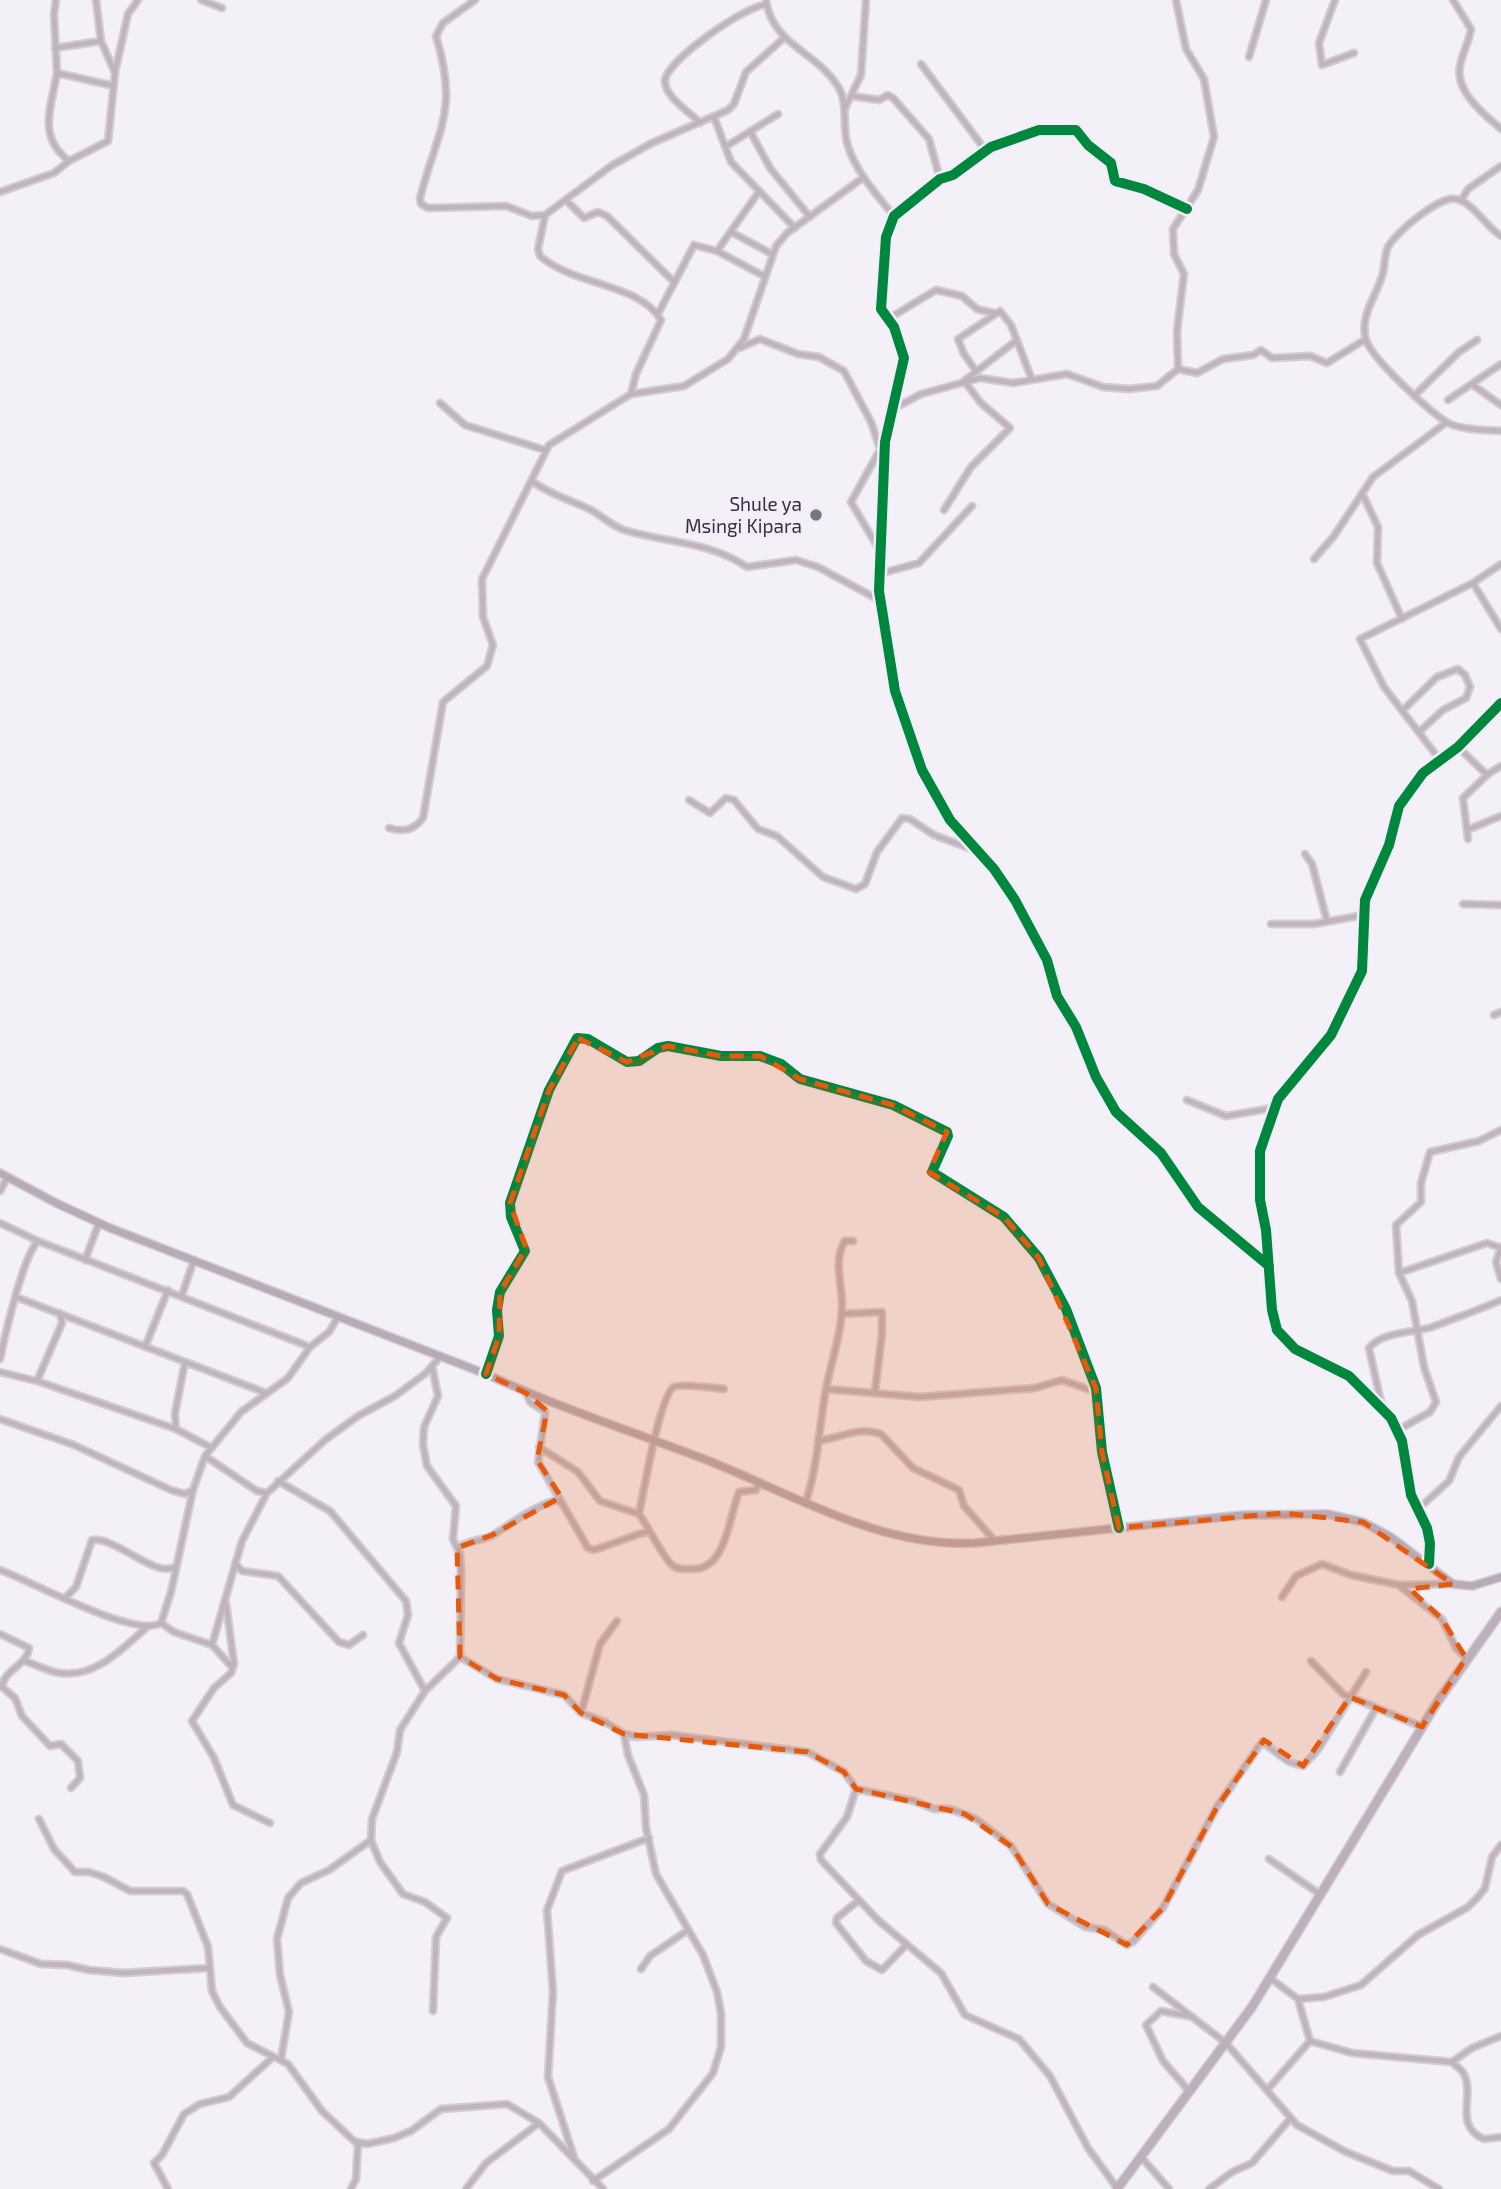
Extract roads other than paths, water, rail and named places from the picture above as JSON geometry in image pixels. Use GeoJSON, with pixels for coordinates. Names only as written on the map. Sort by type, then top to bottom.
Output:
{"type":"FeatureCollection","features":[{"type":"Feature","properties":{"kind":"highway"},"geometry":{"type":"LineString","coordinates":[[1117,2189],[1226,2043],[1270,1978],[1465,1658],[1501,1612]]}},
{"type":"Feature","properties":{"kind":"main road"},"geometry":{"type":"LineString","coordinates":[[3,1175],[99,1223],[486,1374],[526,1393],[653,1439],[854,1522],[923,1542],[944,1545],[995,1541],[1242,1515],[1283,1513],[1342,1516],[1363,1522],[1391,1537],[1453,1584],[1472,1586],[1501,1577]]}},
{"type":"Feature","properties":{"kind":"street"},"geometry":{"type":"LineString","coordinates":[[56,0],[57,72],[48,124],[49,139],[69,161]]}},
{"type":"Feature","properties":{"kind":"street"},"geometry":{"type":"LineString","coordinates":[[96,0],[101,41],[115,73]]}},
{"type":"Feature","properties":{"kind":"street"},"geometry":{"type":"LineString","coordinates":[[0,192],[54,173],[69,161],[108,141],[115,73],[128,14],[138,0]]}},
{"type":"Feature","properties":{"kind":"street"},"geometry":{"type":"LineString","coordinates":[[201,0],[222,8]]}},
{"type":"Feature","properties":{"kind":"street"},"geometry":{"type":"LineString","coordinates":[[475,0],[443,23],[436,36],[447,74],[447,102],[443,129],[421,204],[428,208],[512,206],[531,216],[545,215],[611,166],[652,143],[714,117],[734,104],[746,72],[785,37]]}},
{"type":"Feature","properties":{"kind":"street"},"geometry":{"type":"LineString","coordinates":[[845,108],[863,63],[866,0]]}},
{"type":"Feature","properties":{"kind":"street"},"geometry":{"type":"LineString","coordinates":[[1176,0],[1186,49],[1204,79],[1213,125],[1213,141],[1202,178],[1173,232],[1174,254],[1184,274],[1177,331],[1178,369]]}},
{"type":"Feature","properties":{"kind":"street"},"geometry":{"type":"LineString","coordinates":[[1249,57],[1266,0]]}},
{"type":"Feature","properties":{"kind":"street"},"geometry":{"type":"LineString","coordinates":[[1335,0],[1319,43],[1322,65],[1354,53]]}},
{"type":"Feature","properties":{"kind":"street"},"geometry":{"type":"LineString","coordinates":[[1453,0],[1471,29],[1460,65],[1459,80],[1472,101],[1501,129]]}},
{"type":"Feature","properties":{"kind":"street"},"geometry":{"type":"LineString","coordinates":[[701,123],[669,92],[664,80],[666,74],[680,57],[722,27],[754,6],[767,2],[773,22],[785,37],[831,77],[841,92],[848,145],[864,177],[894,216]]}},
{"type":"Feature","properties":{"kind":"street"},"geometry":{"type":"LineString","coordinates":[[55,48],[101,41]]}},
{"type":"Feature","properties":{"kind":"street"},"geometry":{"type":"LineString","coordinates":[[920,64],[986,151]]}},
{"type":"Feature","properties":{"kind":"street"},"geometry":{"type":"LineString","coordinates":[[57,72],[114,86]]}},
{"type":"Feature","properties":{"kind":"street"},"geometry":{"type":"LineString","coordinates":[[852,96],[877,100],[890,95],[929,139],[940,179]]}},
{"type":"Feature","properties":{"kind":"street"},"geometry":{"type":"LineString","coordinates":[[725,147],[778,114]]}},
{"type":"Feature","properties":{"kind":"street"},"geometry":{"type":"LineString","coordinates":[[714,117],[731,162],[758,193],[795,228]]}},
{"type":"Feature","properties":{"kind":"street"},"geometry":{"type":"LineString","coordinates":[[1187,209],[1144,189],[1115,181],[1111,163],[1075,130],[1039,130],[986,151],[953,175],[940,179],[894,216],[886,237],[881,309],[897,334],[904,358],[885,442],[879,574],[881,601],[898,703],[922,770],[950,820],[980,852],[1015,900],[1047,960],[1057,996],[1076,1027],[1096,1077],[1116,1112],[1161,1153],[1198,1207],[1269,1266]]}},
{"type":"Feature","properties":{"kind":"street"},"geometry":{"type":"LineString","coordinates":[[750,131],[770,168],[810,217]]}},
{"type":"Feature","properties":{"kind":"street"},"geometry":{"type":"LineString","coordinates":[[1461,201],[1468,189],[1501,166]]}},
{"type":"Feature","properties":{"kind":"street"},"geometry":{"type":"LineString","coordinates":[[739,348],[772,254],[783,237],[864,177]]}},
{"type":"Feature","properties":{"kind":"street"},"geometry":{"type":"LineString","coordinates":[[717,251],[758,193]]}},
{"type":"Feature","properties":{"kind":"street"},"geometry":{"type":"LineString","coordinates":[[1501,236],[1461,201],[1451,199],[1433,206],[1395,237],[1387,251],[1383,275],[1366,314],[1366,339],[1392,374],[1415,396],[1447,422],[1501,431]]}},
{"type":"Feature","properties":{"kind":"street"},"geometry":{"type":"LineString","coordinates":[[566,200],[584,218],[597,212],[607,216],[674,282]]}},
{"type":"Feature","properties":{"kind":"street"},"geometry":{"type":"LineString","coordinates":[[545,215],[540,256],[558,270],[580,280],[625,292],[658,314],[661,324],[636,374],[631,394]]}},
{"type":"Feature","properties":{"kind":"street"},"geometry":{"type":"LineString","coordinates":[[731,232],[772,254]]}},
{"type":"Feature","properties":{"kind":"street"},"geometry":{"type":"LineString","coordinates":[[658,314],[694,246],[717,251],[764,276]]}},
{"type":"Feature","properties":{"kind":"street"},"geometry":{"type":"LineString","coordinates":[[888,319],[936,290],[962,296],[977,309],[1004,313],[1032,380]]}},
{"type":"Feature","properties":{"kind":"street"},"geometry":{"type":"LineString","coordinates":[[976,371],[964,354],[958,339],[994,313]]}},
{"type":"Feature","properties":{"kind":"street"},"geometry":{"type":"LineString","coordinates":[[388,828],[404,831],[414,828],[423,818],[443,702],[487,666],[493,645],[483,617],[482,579],[499,541],[533,482],[545,450],[555,439],[586,424],[631,394],[684,386],[709,372],[739,348],[760,339],[798,354],[819,358],[844,371],[871,422],[880,449]]}},
{"type":"Feature","properties":{"kind":"street"},"geometry":{"type":"LineString","coordinates":[[1178,369],[1197,373],[1223,359],[1251,356],[1261,350],[1272,358],[1310,356],[1327,363],[1366,339]]}},
{"type":"Feature","properties":{"kind":"street"},"geometry":{"type":"LineString","coordinates":[[963,382],[1017,340]]}},
{"type":"Feature","properties":{"kind":"street"},"geometry":{"type":"LineString","coordinates":[[1415,396],[1459,352],[1477,340]]}},
{"type":"Feature","properties":{"kind":"street"},"geometry":{"type":"LineString","coordinates":[[1448,400],[1501,364]]}},
{"type":"Feature","properties":{"kind":"street"},"geometry":{"type":"LineString","coordinates":[[892,410],[912,397],[985,378],[1008,383],[1067,374],[1102,387],[1140,388],[1159,385],[1178,369]]}},
{"type":"Feature","properties":{"kind":"street"},"geometry":{"type":"LineString","coordinates":[[944,510],[971,467],[1010,427],[981,403],[963,382]]}},
{"type":"Feature","properties":{"kind":"street"},"geometry":{"type":"LineString","coordinates":[[1473,385],[1501,405]]}},
{"type":"Feature","properties":{"kind":"street"},"geometry":{"type":"LineString","coordinates":[[440,403],[453,418],[475,430],[545,450]]}},
{"type":"Feature","properties":{"kind":"street"},"geometry":{"type":"LineString","coordinates":[[1314,559],[1334,536],[1373,477],[1447,422]]}},
{"type":"Feature","properties":{"kind":"street"},"geometry":{"type":"LineString","coordinates":[[880,552],[851,502],[885,442]]}},
{"type":"Feature","properties":{"kind":"street"},"geometry":{"type":"LineString","coordinates":[[533,482],[548,494],[589,509],[619,528],[704,545],[730,555],[747,567],[796,560],[818,567],[881,601]]}},
{"type":"Feature","properties":{"kind":"street"},"geometry":{"type":"LineString","coordinates":[[1362,493],[1378,527],[1377,563],[1402,619]]}},
{"type":"Feature","properties":{"kind":"street"},"geometry":{"type":"LineString","coordinates":[[879,574],[919,563],[972,506]]}},
{"type":"Feature","properties":{"kind":"street"},"geometry":{"type":"LineString","coordinates":[[1440,760],[1384,687],[1360,639],[1473,583],[1501,564]]}},
{"type":"Feature","properties":{"kind":"street"},"geometry":{"type":"LineString","coordinates":[[1473,583],[1501,629]]}},
{"type":"Feature","properties":{"kind":"street"},"geometry":{"type":"LineString","coordinates":[[1403,710],[1437,677],[1458,669],[1465,675],[1470,687],[1466,698],[1443,709],[1419,732]]}},
{"type":"Feature","properties":{"kind":"street"},"geometry":{"type":"LineString","coordinates":[[1429,1564],[1430,1543],[1408,1486],[1398,1430],[1382,1407],[1349,1376],[1306,1356],[1286,1342],[1274,1323],[1259,1188],[1262,1138],[1273,1108],[1331,1035],[1359,978],[1365,961],[1366,895],[1389,845],[1399,806],[1418,780],[1458,747],[1501,703]]}},
{"type":"Feature","properties":{"kind":"street"},"geometry":{"type":"LineString","coordinates":[[1458,747],[1488,775]]}},
{"type":"Feature","properties":{"kind":"street"},"geometry":{"type":"LineString","coordinates":[[1468,839],[1463,798],[1501,766]]}},
{"type":"Feature","properties":{"kind":"street"},"geometry":{"type":"LineString","coordinates":[[689,800],[710,813],[726,799],[734,800],[758,829],[777,836],[823,877],[856,889],[865,884],[877,852],[902,818],[910,819],[934,835],[980,852]]}},
{"type":"Feature","properties":{"kind":"street"},"geometry":{"type":"LineString","coordinates":[[1467,830],[1501,816]]}},
{"type":"Feature","properties":{"kind":"street"},"geometry":{"type":"LineString","coordinates":[[1305,855],[1312,864],[1327,921]]}},
{"type":"Feature","properties":{"kind":"street"},"geometry":{"type":"LineString","coordinates":[[1463,904],[1501,905]]}},
{"type":"Feature","properties":{"kind":"street"},"geometry":{"type":"LineString","coordinates":[[1271,924],[1299,925],[1364,915]]}},
{"type":"Feature","properties":{"kind":"street"},"geometry":{"type":"LineString","coordinates":[[1494,1014],[1501,1012]]}},
{"type":"Feature","properties":{"kind":"street"},"geometry":{"type":"LineString","coordinates":[[486,1374],[499,1336],[497,1310],[500,1292],[525,1251],[512,1217],[510,1203],[549,1090],[578,1038],[588,1039],[627,1062],[639,1061],[658,1048],[668,1046],[721,1056],[760,1056],[781,1064],[800,1079],[893,1105],[947,1132],[948,1136],[932,1172],[1004,1217],[1024,1237],[1066,1309],[1096,1392],[1102,1452],[1119,1528]]}},
{"type":"Feature","properties":{"kind":"street"},"geometry":{"type":"LineString","coordinates":[[1187,1100],[1226,1115],[1273,1108]]}},
{"type":"Feature","properties":{"kind":"street"},"geometry":{"type":"LineString","coordinates":[[1398,1430],[1430,1412],[1436,1402],[1416,1330],[1412,1301],[1399,1273],[1396,1225],[1421,1202],[1420,1187],[1428,1166],[1428,1153],[1447,1146],[1479,1141],[1501,1130]]}},
{"type":"Feature","properties":{"kind":"street"},"geometry":{"type":"LineString","coordinates":[[0,1191],[3,1175]]}},
{"type":"Feature","properties":{"kind":"street"},"geometry":{"type":"LineString","coordinates":[[0,1223],[38,1241],[168,1290],[202,1306],[291,1337],[310,1347]]}},
{"type":"Feature","properties":{"kind":"street"},"geometry":{"type":"LineString","coordinates":[[85,1259],[99,1223]]}},
{"type":"Feature","properties":{"kind":"street"},"geometry":{"type":"LineString","coordinates":[[0,1359],[16,1297],[32,1249],[38,1241]]}},
{"type":"Feature","properties":{"kind":"street"},"geometry":{"type":"LineString","coordinates":[[806,1501],[813,1480],[826,1389],[842,1314],[840,1248],[845,1241],[853,1241]]}},
{"type":"Feature","properties":{"kind":"street"},"geometry":{"type":"LineString","coordinates":[[1399,1273],[1487,1244],[1501,1247],[1496,1262],[1501,1279]]}},
{"type":"Feature","properties":{"kind":"street"},"geometry":{"type":"LineString","coordinates":[[182,1296],[194,1260]]}},
{"type":"Feature","properties":{"kind":"street"},"geometry":{"type":"LineString","coordinates":[[145,1347],[168,1290]]}},
{"type":"Feature","properties":{"kind":"street"},"geometry":{"type":"LineString","coordinates":[[16,1297],[266,1393]]}},
{"type":"Feature","properties":{"kind":"street"},"geometry":{"type":"LineString","coordinates":[[1382,1407],[1369,1348],[1394,1335],[1428,1328],[1501,1300]]}},
{"type":"Feature","properties":{"kind":"street"},"geometry":{"type":"LineString","coordinates":[[842,1314],[881,1312],[882,1334],[875,1391]]}},
{"type":"Feature","properties":{"kind":"street"},"geometry":{"type":"LineString","coordinates":[[60,1313],[62,1323]]}},
{"type":"Feature","properties":{"kind":"street"},"geometry":{"type":"LineString","coordinates":[[37,1381],[62,1323],[71,1317]]}},
{"type":"Feature","properties":{"kind":"street"},"geometry":{"type":"LineString","coordinates":[[161,1623],[193,1490],[205,1456],[241,1412],[288,1378],[310,1347],[329,1332],[338,1317]]}},
{"type":"Feature","properties":{"kind":"street"},"geometry":{"type":"LineString","coordinates":[[212,1645],[234,1563],[267,1493],[336,1432],[396,1396],[439,1357]]}},
{"type":"Feature","properties":{"kind":"street"},"geometry":{"type":"LineString","coordinates":[[176,1429],[175,1413],[185,1362]]}},
{"type":"Feature","properties":{"kind":"street"},"geometry":{"type":"LineString","coordinates":[[432,1366],[438,1396],[424,1427],[425,1457],[430,1472],[456,1506],[453,1539],[461,1573],[460,1657],[425,1691],[400,1730],[397,1752],[372,1819],[371,1840],[380,1862],[403,1894],[425,1902],[447,1918],[436,1937],[433,2011]]}},
{"type":"Feature","properties":{"kind":"street"},"geometry":{"type":"LineString","coordinates":[[0,1373],[37,1381],[176,1429],[212,1448]]}},
{"type":"Feature","properties":{"kind":"street"},"geometry":{"type":"LineString","coordinates":[[826,1389],[875,1391],[920,1397],[1035,1388],[1062,1380],[1096,1392]]}},
{"type":"Feature","properties":{"kind":"street"},"geometry":{"type":"LineString","coordinates":[[724,1389],[674,1387],[653,1439],[639,1514],[674,1567],[704,1569],[727,1536],[739,1492],[756,1490],[760,1482]]}},
{"type":"Feature","properties":{"kind":"street"},"geometry":{"type":"LineString","coordinates":[[526,1393],[530,1402],[545,1412],[538,1462],[591,1550],[648,1531]]}},
{"type":"Feature","properties":{"kind":"street"},"geometry":{"type":"LineString","coordinates":[[1418,1510],[1449,1481],[1459,1457],[1501,1406]]}},
{"type":"Feature","properties":{"kind":"street"},"geometry":{"type":"LineString","coordinates":[[0,1419],[74,1445],[171,1490],[185,1494],[193,1490]]}},
{"type":"Feature","properties":{"kind":"street"},"geometry":{"type":"LineString","coordinates":[[818,1441],[832,1439],[850,1431],[881,1434],[913,1468],[958,1490],[964,1506],[995,1541]]}},
{"type":"Feature","properties":{"kind":"street"},"geometry":{"type":"LineString","coordinates":[[540,1447],[578,1472],[600,1501],[639,1514]]}},
{"type":"Feature","properties":{"kind":"street"},"geometry":{"type":"LineString","coordinates":[[205,1456],[257,1491],[267,1493]]}},
{"type":"Feature","properties":{"kind":"street"},"geometry":{"type":"LineString","coordinates":[[278,1481],[330,1511],[406,1601],[408,1615],[399,1643],[425,1691]]}},
{"type":"Feature","properties":{"kind":"street"},"geometry":{"type":"LineString","coordinates":[[257,1491],[260,1505]]}},
{"type":"Feature","properties":{"kind":"street"},"geometry":{"type":"LineString","coordinates":[[457,1548],[492,1535],[504,1525],[540,1506],[556,1500],[560,1502]]}},
{"type":"Feature","properties":{"kind":"street"},"geometry":{"type":"LineString","coordinates":[[66,1597],[76,1587],[92,1539],[109,1543],[163,1569],[176,1566]]}},
{"type":"Feature","properties":{"kind":"street"},"geometry":{"type":"LineString","coordinates":[[234,1563],[242,1571],[278,1576],[339,1642],[349,1645],[363,1635]]}},
{"type":"Feature","properties":{"kind":"street"},"geometry":{"type":"LineString","coordinates":[[1282,1597],[1296,1576],[1318,1564],[1329,1565],[1351,1575],[1399,1585],[1453,1584]]}},
{"type":"Feature","properties":{"kind":"street"},"geometry":{"type":"LineString","coordinates":[[0,1570],[110,1618],[148,1626],[161,1623],[174,1632],[212,1645],[233,1669]]}},
{"type":"Feature","properties":{"kind":"street"},"geometry":{"type":"LineString","coordinates":[[1399,1585],[1436,1612],[1465,1658]]}},
{"type":"Feature","properties":{"kind":"street"},"geometry":{"type":"LineString","coordinates":[[226,1600],[233,1669]]}},
{"type":"Feature","properties":{"kind":"street"},"geometry":{"type":"LineString","coordinates":[[581,1713],[600,1644],[617,1621]]}},
{"type":"Feature","properties":{"kind":"street"},"geometry":{"type":"LineString","coordinates":[[24,1661],[56,1673],[80,1673],[107,1661],[148,1626]]}},
{"type":"Feature","properties":{"kind":"street"},"geometry":{"type":"LineString","coordinates":[[0,1634],[29,1648],[24,1661],[3,1680],[2,1687],[15,1698],[22,1716],[50,1746],[61,1744],[77,1759],[81,1773],[71,1788]]}},
{"type":"Feature","properties":{"kind":"street"},"geometry":{"type":"LineString","coordinates":[[460,1657],[497,1679],[564,1695],[581,1713],[606,1721],[624,1734],[637,1737],[671,1735],[807,1752],[844,1772],[854,1781],[856,1789],[847,1817],[820,1857],[859,1900],[947,1981],[965,2015],[1019,2039],[1050,2076],[1088,2148],[1117,2189]]}},
{"type":"Feature","properties":{"kind":"street"},"geometry":{"type":"LineString","coordinates":[[1311,1661],[1336,1688],[1352,1698],[1422,1727]]}},
{"type":"Feature","properties":{"kind":"street"},"geometry":{"type":"LineString","coordinates":[[233,1669],[214,1688],[192,1721],[214,1758],[233,1805],[270,1823]]}},
{"type":"Feature","properties":{"kind":"street"},"geometry":{"type":"LineString","coordinates":[[856,1789],[914,1801],[934,1809],[950,1809],[976,1819],[1011,1846],[1048,1905],[1085,1927],[1104,1930],[1127,1945],[1133,1942],[1163,1908],[1217,1807],[1262,1742],[1289,1762],[1303,1766],[1318,1750],[1366,1672]]}},
{"type":"Feature","properties":{"kind":"street"},"geometry":{"type":"LineString","coordinates":[[1340,1772],[1376,1708]]}},
{"type":"Feature","properties":{"kind":"street"},"geometry":{"type":"LineString","coordinates":[[593,2180],[669,2129],[713,2073],[721,2047],[719,1999],[703,1955],[660,1886],[649,1838],[644,1795],[628,1755],[624,1734]]}},
{"type":"Feature","properties":{"kind":"street"},"geometry":{"type":"LineString","coordinates":[[39,1819],[54,1849],[75,1872],[89,1872],[104,1877],[130,1891],[181,1891],[187,1894],[208,1947],[212,1991],[220,2007],[247,2043],[281,2059],[300,2076],[334,2125],[358,2143],[394,2138],[411,2131],[432,2113],[447,2108],[507,2104],[539,2123],[603,2189]]}},
{"type":"Feature","properties":{"kind":"street"},"geometry":{"type":"LineString","coordinates":[[575,2160],[548,2082],[554,2000],[548,1903],[562,1871],[649,1838]]}},
{"type":"Feature","properties":{"kind":"street"},"geometry":{"type":"LineString","coordinates":[[281,2059],[289,2012],[280,1975],[277,1939],[288,1898],[294,1887],[329,1870],[371,1840]]}},
{"type":"Feature","properties":{"kind":"street"},"geometry":{"type":"LineString","coordinates":[[1270,1978],[1298,1998],[1324,1997],[1362,1985],[1418,1934],[1468,1907],[1485,1888],[1492,1857],[1501,1845]]}},
{"type":"Feature","properties":{"kind":"street"},"geometry":{"type":"LineString","coordinates":[[1269,1859],[1321,1895]]}},
{"type":"Feature","properties":{"kind":"street"},"geometry":{"type":"LineString","coordinates":[[859,1900],[837,1918],[836,1923],[866,1961],[882,1970],[906,1945]]}},
{"type":"Feature","properties":{"kind":"street"},"geometry":{"type":"LineString","coordinates":[[641,1969],[650,1956],[688,1930]]}},
{"type":"Feature","properties":{"kind":"street"},"geometry":{"type":"LineString","coordinates":[[0,1949],[41,1964],[67,1965],[89,1970],[123,1973],[209,1968]]}},
{"type":"Feature","properties":{"kind":"street"},"geometry":{"type":"LineString","coordinates":[[1153,1987],[1226,2043],[1268,2089],[1290,2119],[1346,2152],[1393,2171],[1409,2171],[1439,2189]]}},
{"type":"Feature","properties":{"kind":"street"},"geometry":{"type":"LineString","coordinates":[[1298,1998],[1310,2040]]}},
{"type":"Feature","properties":{"kind":"street"},"geometry":{"type":"LineString","coordinates":[[1189,2091],[1163,2061],[1146,2025],[1161,2011],[1193,2017]]}},
{"type":"Feature","properties":{"kind":"street"},"geometry":{"type":"LineString","coordinates":[[1310,2040],[1352,2053],[1452,2062],[1472,2048],[1501,2036]]}},
{"type":"Feature","properties":{"kind":"street"},"geometry":{"type":"LineString","coordinates":[[1268,2089],[1310,2040]]}},
{"type":"Feature","properties":{"kind":"street"},"geometry":{"type":"LineString","coordinates":[[168,2189],[154,2163],[162,2155],[180,2119],[200,2104],[229,2097],[274,2057]]}},
{"type":"Feature","properties":{"kind":"street"},"geometry":{"type":"LineString","coordinates":[[1452,2062],[1465,2078],[1465,2112],[1468,2124],[1484,2139],[1501,2137]]}},
{"type":"Feature","properties":{"kind":"street"},"geometry":{"type":"LineString","coordinates":[[1209,2189],[1232,2172],[1252,2163],[1290,2119]]}},
{"type":"Feature","properties":{"kind":"street"},"geometry":{"type":"LineString","coordinates":[[466,2189],[486,2163],[539,2123]]}},
{"type":"Feature","properties":{"kind":"street"},"geometry":{"type":"LineString","coordinates":[[351,2189],[356,2179],[358,2143]]}},
{"type":"Feature","properties":{"kind":"street"},"geometry":{"type":"LineString","coordinates":[[1142,2158],[1169,2189]]}},
{"type":"Feature","properties":{"kind":"place","name":"Shule ya Msingi Kipara"},"geometry":{"type":"Point","coordinates":[816,515]}}]}
